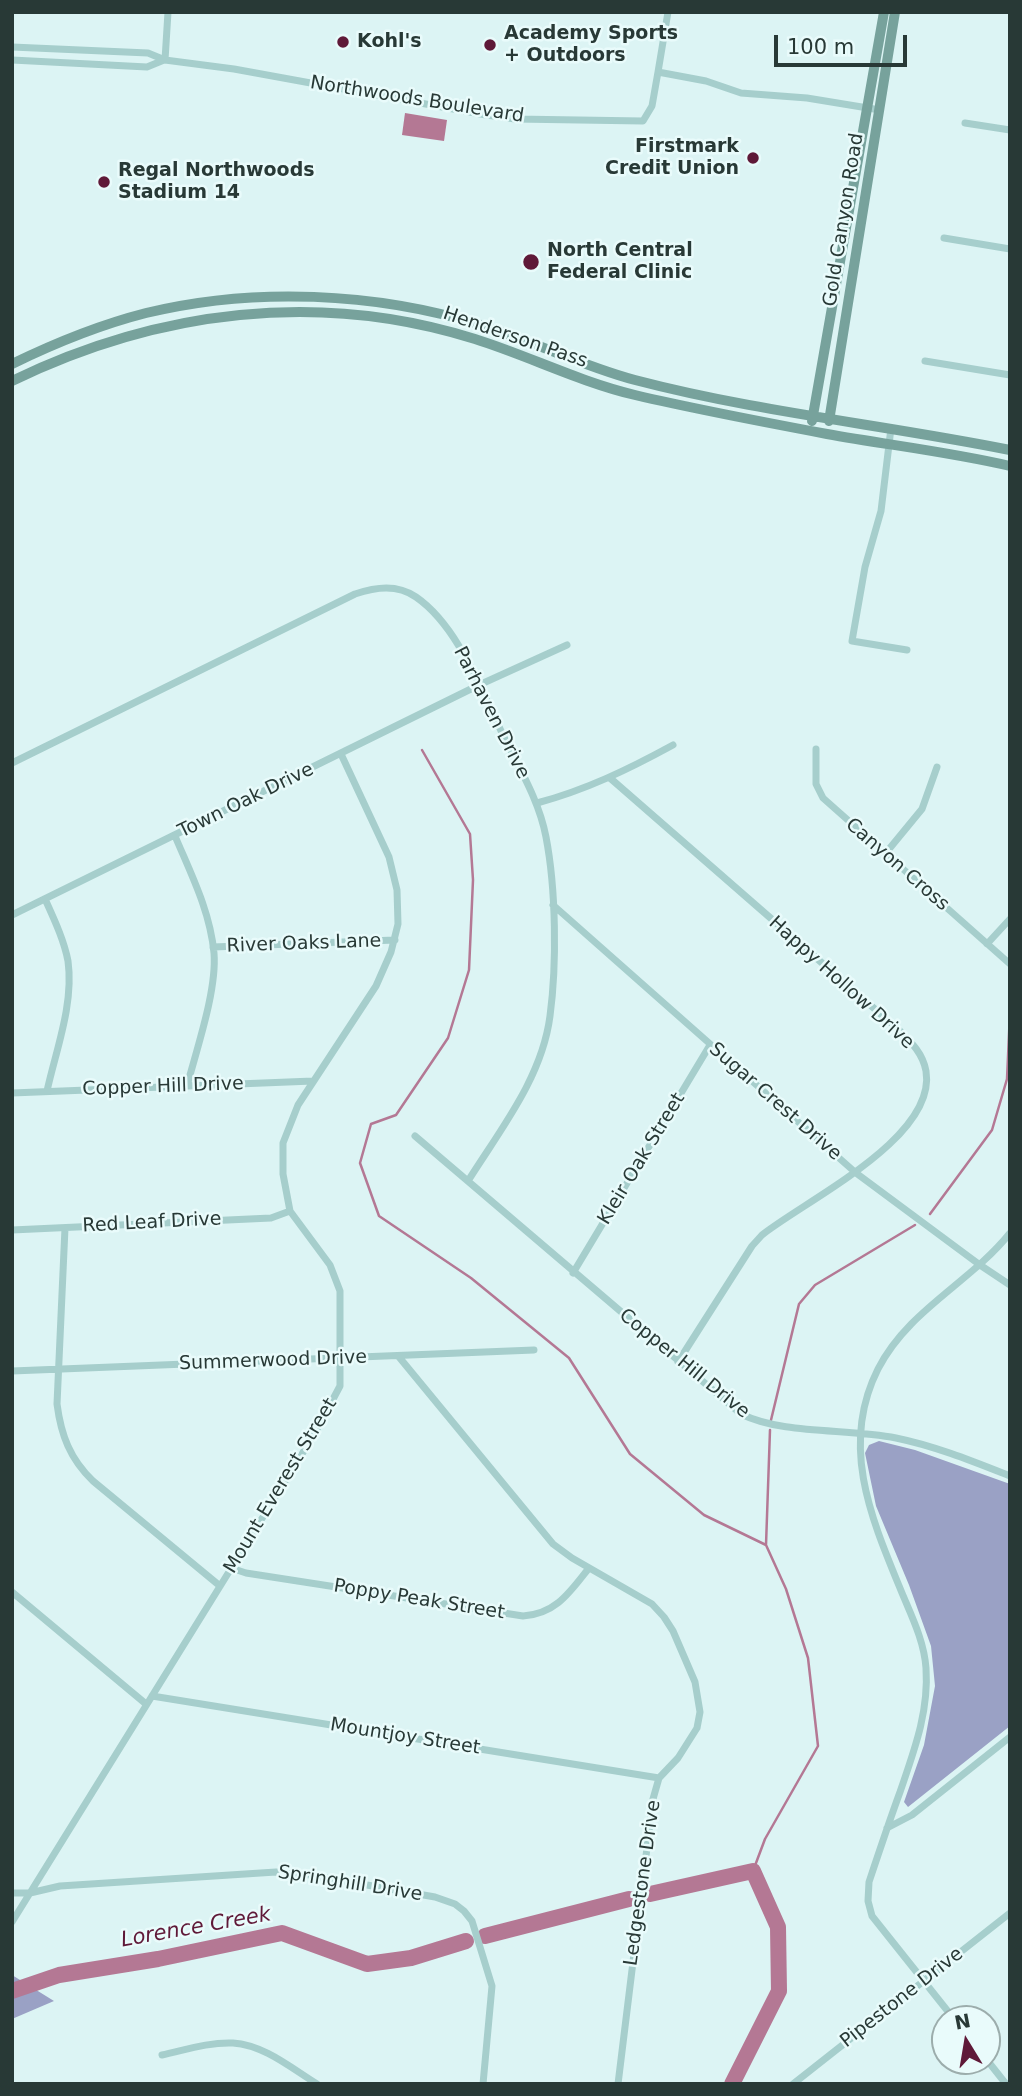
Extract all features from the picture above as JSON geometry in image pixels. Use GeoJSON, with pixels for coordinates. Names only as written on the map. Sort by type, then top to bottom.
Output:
{"type":"FeatureCollection","features":[{"type":"Feature","properties":{"kind":"street"},"geometry":{"type":"LineString","coordinates":[[165,60],[168,12]]}},
{"type":"Feature","properties":{"kind":"street"},"geometry":{"type":"LineString","coordinates":[[667,12],[658,72],[706,80],[741,93],[807,98],[880,110]]}},
{"type":"Feature","properties":{"kind":"street","name":"Gold Canyon Road"},"geometry":{"type":"LineString","coordinates":[[811,430],[884,12]]}},
{"type":"Feature","properties":{"kind":"street","name":"Gold Canyon Road"},"geometry":{"type":"LineString","coordinates":[[827,434],[895,12]]}},
{"type":"Feature","properties":{"kind":"street","name":"Northwoods Boulevard"},"geometry":{"type":"LineString","coordinates":[[12,47],[148,54],[165,60],[234,69],[493,116],[633,122],[643,121],[650,113],[658,72]]}},
{"type":"Feature","properties":{"kind":"street"},"geometry":{"type":"LineString","coordinates":[[54,62],[55,49]]}},
{"type":"Feature","properties":{"kind":"street","name":"Northwoods Boulevard"},"geometry":{"type":"LineString","coordinates":[[12,60],[147,67],[165,60]]}},
{"type":"Feature","properties":{"kind":"street"},"geometry":{"type":"LineString","coordinates":[[965,123],[1010,130]]}},
{"type":"Feature","properties":{"kind":"street"},"geometry":{"type":"LineString","coordinates":[[944,238],[1010,249]]}},
{"type":"Feature","properties":{"kind":"street"},"geometry":{"type":"LineString","coordinates":[[239,299],[244,313]]}},
{"type":"Feature","properties":{"kind":"street","name":"Henderson Pass"},"geometry":{"type":"LineString","coordinates":[[12,364],[79,335],[145,313],[188,305],[239,299],[358,300],[405,306],[480,325],[635,380],[729,401],[1010,450]]}},
{"type":"Feature","properties":{"kind":"street","name":"Henderson Pass"},"geometry":{"type":"LineString","coordinates":[[12,381],[84,349],[203,318],[244,313],[294,312],[357,315],[416,323],[476,339],[594,384],[631,394],[726,415],[1010,466]]}},
{"type":"Feature","properties":{"kind":"street"},"geometry":{"type":"LineString","coordinates":[[79,335],[84,349]]}},
{"type":"Feature","properties":{"kind":"street"},"geometry":{"type":"LineString","coordinates":[[925,361],[1010,375]]}},
{"type":"Feature","properties":{"kind":"street"},"geometry":{"type":"LineString","coordinates":[[891,428],[881,511],[865,567],[852,641],[907,650]]}},
{"type":"Feature","properties":{"kind":"street","name":"Parhaven Drive"},"geometry":{"type":"LineString","coordinates":[[12,763],[355,594],[381,587],[409,593],[433,612],[463,653],[537,803],[546,835],[553,904],[550,1015],[542,1053],[528,1085],[468,1181]]}},
{"type":"Feature","properties":{"kind":"street","name":"Town Oak Drive"},"geometry":{"type":"LineString","coordinates":[[12,915],[479,685],[566,645]]}},
{"type":"Feature","properties":{"kind":"street"},"geometry":{"type":"LineString","coordinates":[[537,803],[610,778],[673,745]]}},
{"type":"Feature","properties":{"kind":"street","name":"Canyon Cross"},"geometry":{"type":"LineString","coordinates":[[816,749],[817,784],[823,798],[1010,964]]}},
{"type":"Feature","properties":{"kind":"street","name":"Mount Everest Street"},"geometry":{"type":"LineString","coordinates":[[12,1922],[231,1568],[340,1385],[340,1291],[337,1280],[317,1247],[290,1211],[283,1174],[284,1143],[298,1105],[376,986],[395,940],[398,924],[397,890],[389,857],[341,754]]}},
{"type":"Feature","properties":{"kind":"street"},"geometry":{"type":"LineString","coordinates":[[885,854],[922,809],[937,767]]}},
{"type":"Feature","properties":{"kind":"street","name":"Happy Hollow Drive"},"geometry":{"type":"LineString","coordinates":[[610,778],[900,1031],[921,1056],[927,1081],[924,1096],[903,1132],[856,1173],[762,1235],[678,1362]]}},
{"type":"Feature","properties":{"kind":"street"},"geometry":{"type":"LineString","coordinates":[[174,835],[200,893],[213,947],[211,988],[187,1086]]}},
{"type":"Feature","properties":{"kind":"street"},"geometry":{"type":"LineString","coordinates":[[45,899],[64,945],[69,986],[47,1091]]}},
{"type":"Feature","properties":{"kind":"street","name":"Sugar Crest Drive"},"geometry":{"type":"LineString","coordinates":[[553,904],[856,1173],[1010,1285]]}},
{"type":"Feature","properties":{"kind":"street"},"geometry":{"type":"LineString","coordinates":[[987,944],[1010,919]]}},
{"type":"Feature","properties":{"kind":"street","name":"River Oaks Lane"},"geometry":{"type":"LineString","coordinates":[[213,947],[395,940]]}},
{"type":"Feature","properties":{"kind":"street","name":"Kleir Oak Street"},"geometry":{"type":"LineString","coordinates":[[573,1273],[710,1045]]}},
{"type":"Feature","properties":{"kind":"street","name":"Copper Hill Drive"},"geometry":{"type":"LineString","coordinates":[[12,1093],[313,1081]]}},
{"type":"Feature","properties":{"kind":"street","name":"Copper Hill Drive"},"geometry":{"type":"LineString","coordinates":[[415,1136],[734,1410],[756,1421],[772,1425],[897,1438],[940,1449],[1010,1476]]}},
{"type":"Feature","properties":{"kind":"street","name":"Red Leaf Drive"},"geometry":{"type":"LineString","coordinates":[[12,1230],[271,1218],[290,1211]]}},
{"type":"Feature","properties":{"kind":"street"},"geometry":{"type":"LineString","coordinates":[[65,1227],[57,1404],[61,1429],[68,1448],[93,1481],[220,1586]]}},
{"type":"Feature","properties":{"kind":"street"},"geometry":{"type":"LineString","coordinates":[[943,2005],[873,1916],[869,1907],[869,1882],[918,1738],[926,1698],[926,1671],[919,1634],[867,1502],[862,1471],[863,1410],[869,1389],[889,1350],[916,1317],[979,1265],[1010,1233]]}},
{"type":"Feature","properties":{"kind":"street","name":"Summerwood Drive"},"geometry":{"type":"LineString","coordinates":[[12,1371],[534,1350]]}},
{"type":"Feature","properties":{"kind":"street","name":"Ledgestone Drive"},"geometry":{"type":"LineString","coordinates":[[399,1357],[547,1539],[572,1558],[638,1594],[658,1611],[673,1631],[695,1682],[700,1712],[698,1728],[659,1778],[653,1799],[618,2084]]}},
{"type":"Feature","properties":{"kind":"street","name":"Poppy Peak Street"},"geometry":{"type":"LineString","coordinates":[[231,1568],[246,1573],[523,1616],[536,1615],[558,1605],[589,1568]]}},
{"type":"Feature","properties":{"kind":"street"},"geometry":{"type":"LineString","coordinates":[[12,1592],[146,1704]]}},
{"type":"Feature","properties":{"kind":"street","name":"Mountjoy Street"},"geometry":{"type":"LineString","coordinates":[[152,1696],[659,1778]]}},
{"type":"Feature","properties":{"kind":"street"},"geometry":{"type":"LineString","coordinates":[[887,1828],[912,1815],[1010,1737]]}},
{"type":"Feature","properties":{"kind":"street","name":"Springhill Drive"},"geometry":{"type":"LineString","coordinates":[[12,1893],[30,1893],[60,1886],[276,1872],[435,1897],[455,1904],[472,1921],[492,1986],[483,2084]]}},
{"type":"Feature","properties":{"kind":"street","name":"Pipestone Drive"},"geometry":{"type":"LineString","coordinates":[[793,2084],[1010,1913]]}},
{"type":"Feature","properties":{"kind":"street"},"geometry":{"type":"LineString","coordinates":[[162,2054],[211,2045],[239,2044],[268,2053],[317,2084]]}},
{"type":"Feature","properties":{"kind":"shaded area"},"geometry":{"type":"Polygon","coordinates":[[[405,113],[447,120],[444,141],[402,135],[405,113]]]}},
{"type":"Feature","properties":{"kind":"shaded area"},"geometry":{"type":"Polygon","coordinates":[[[879,1441],[915,1450],[1010,1484],[1010,1726],[908,1807],[904,1802],[924,1745],[935,1686],[931,1646],[876,1506],[865,1453],[869,1445],[879,1441]]]}},
{"type":"Feature","properties":{"kind":"shaded area"},"geometry":{"type":"Polygon","coordinates":[[[12,1975],[54,2001],[12,2019],[12,1975]]]}},
{"type":"Feature","properties":{"kind":"waterway"},"geometry":{"type":"LineString","coordinates":[[422,750],[470,834],[473,880],[469,970],[448,1038],[396,1115],[371,1124],[360,1163],[379,1216],[471,1278],[569,1358],[630,1454],[704,1515],[766,1545],[786,1589],[808,1658],[818,1746],[765,1839],[753,1871]]}},
{"type":"Feature","properties":{"kind":"waterway"},"geometry":{"type":"LineString","coordinates":[[930,1214],[992,1130],[1007,1079],[1010,1012]]}},
{"type":"Feature","properties":{"kind":"waterway"},"geometry":{"type":"LineString","coordinates":[[771,1420],[799,1304],[815,1285],[915,1225]]}},
{"type":"Feature","properties":{"kind":"waterway"},"geometry":{"type":"LineString","coordinates":[[766,1545],[770,1430]]}},
{"type":"Feature","properties":{"kind":"waterway","name":"Lorence Creek"},"geometry":{"type":"LineString","coordinates":[[650,1894],[753,1871],[778,1927],[779,1991],[732,2084]]}},
{"type":"Feature","properties":{"kind":"waterway","name":"Lorence Creek"},"geometry":{"type":"LineString","coordinates":[[485,1936],[629,1899]]}},
{"type":"Feature","properties":{"kind":"waterway","name":"Lorence Creek"},"geometry":{"type":"LineString","coordinates":[[12,1991],[59,1975],[158,1959],[282,1933],[367,1964],[411,1958],[466,1941]]}},
{"type":"Feature","properties":{"kind":"place","name":"Kohl's"},"geometry":{"type":"Point","coordinates":[343,42]}},
{"type":"Feature","properties":{"kind":"place","name":"Academy Sports + Outdoors"},"geometry":{"type":"Point","coordinates":[490,45]}},
{"type":"Feature","properties":{"kind":"place","name":"Firstmark Credit Union"},"geometry":{"type":"Point","coordinates":[753,158]}},
{"type":"Feature","properties":{"kind":"place","name":"Regal Northwoods Stadium 14"},"geometry":{"type":"Point","coordinates":[104,182]}},
{"type":"Feature","properties":{"kind":"place","name":"North Central Federal Clinic"},"geometry":{"type":"Point","coordinates":[531,262]}}]}
